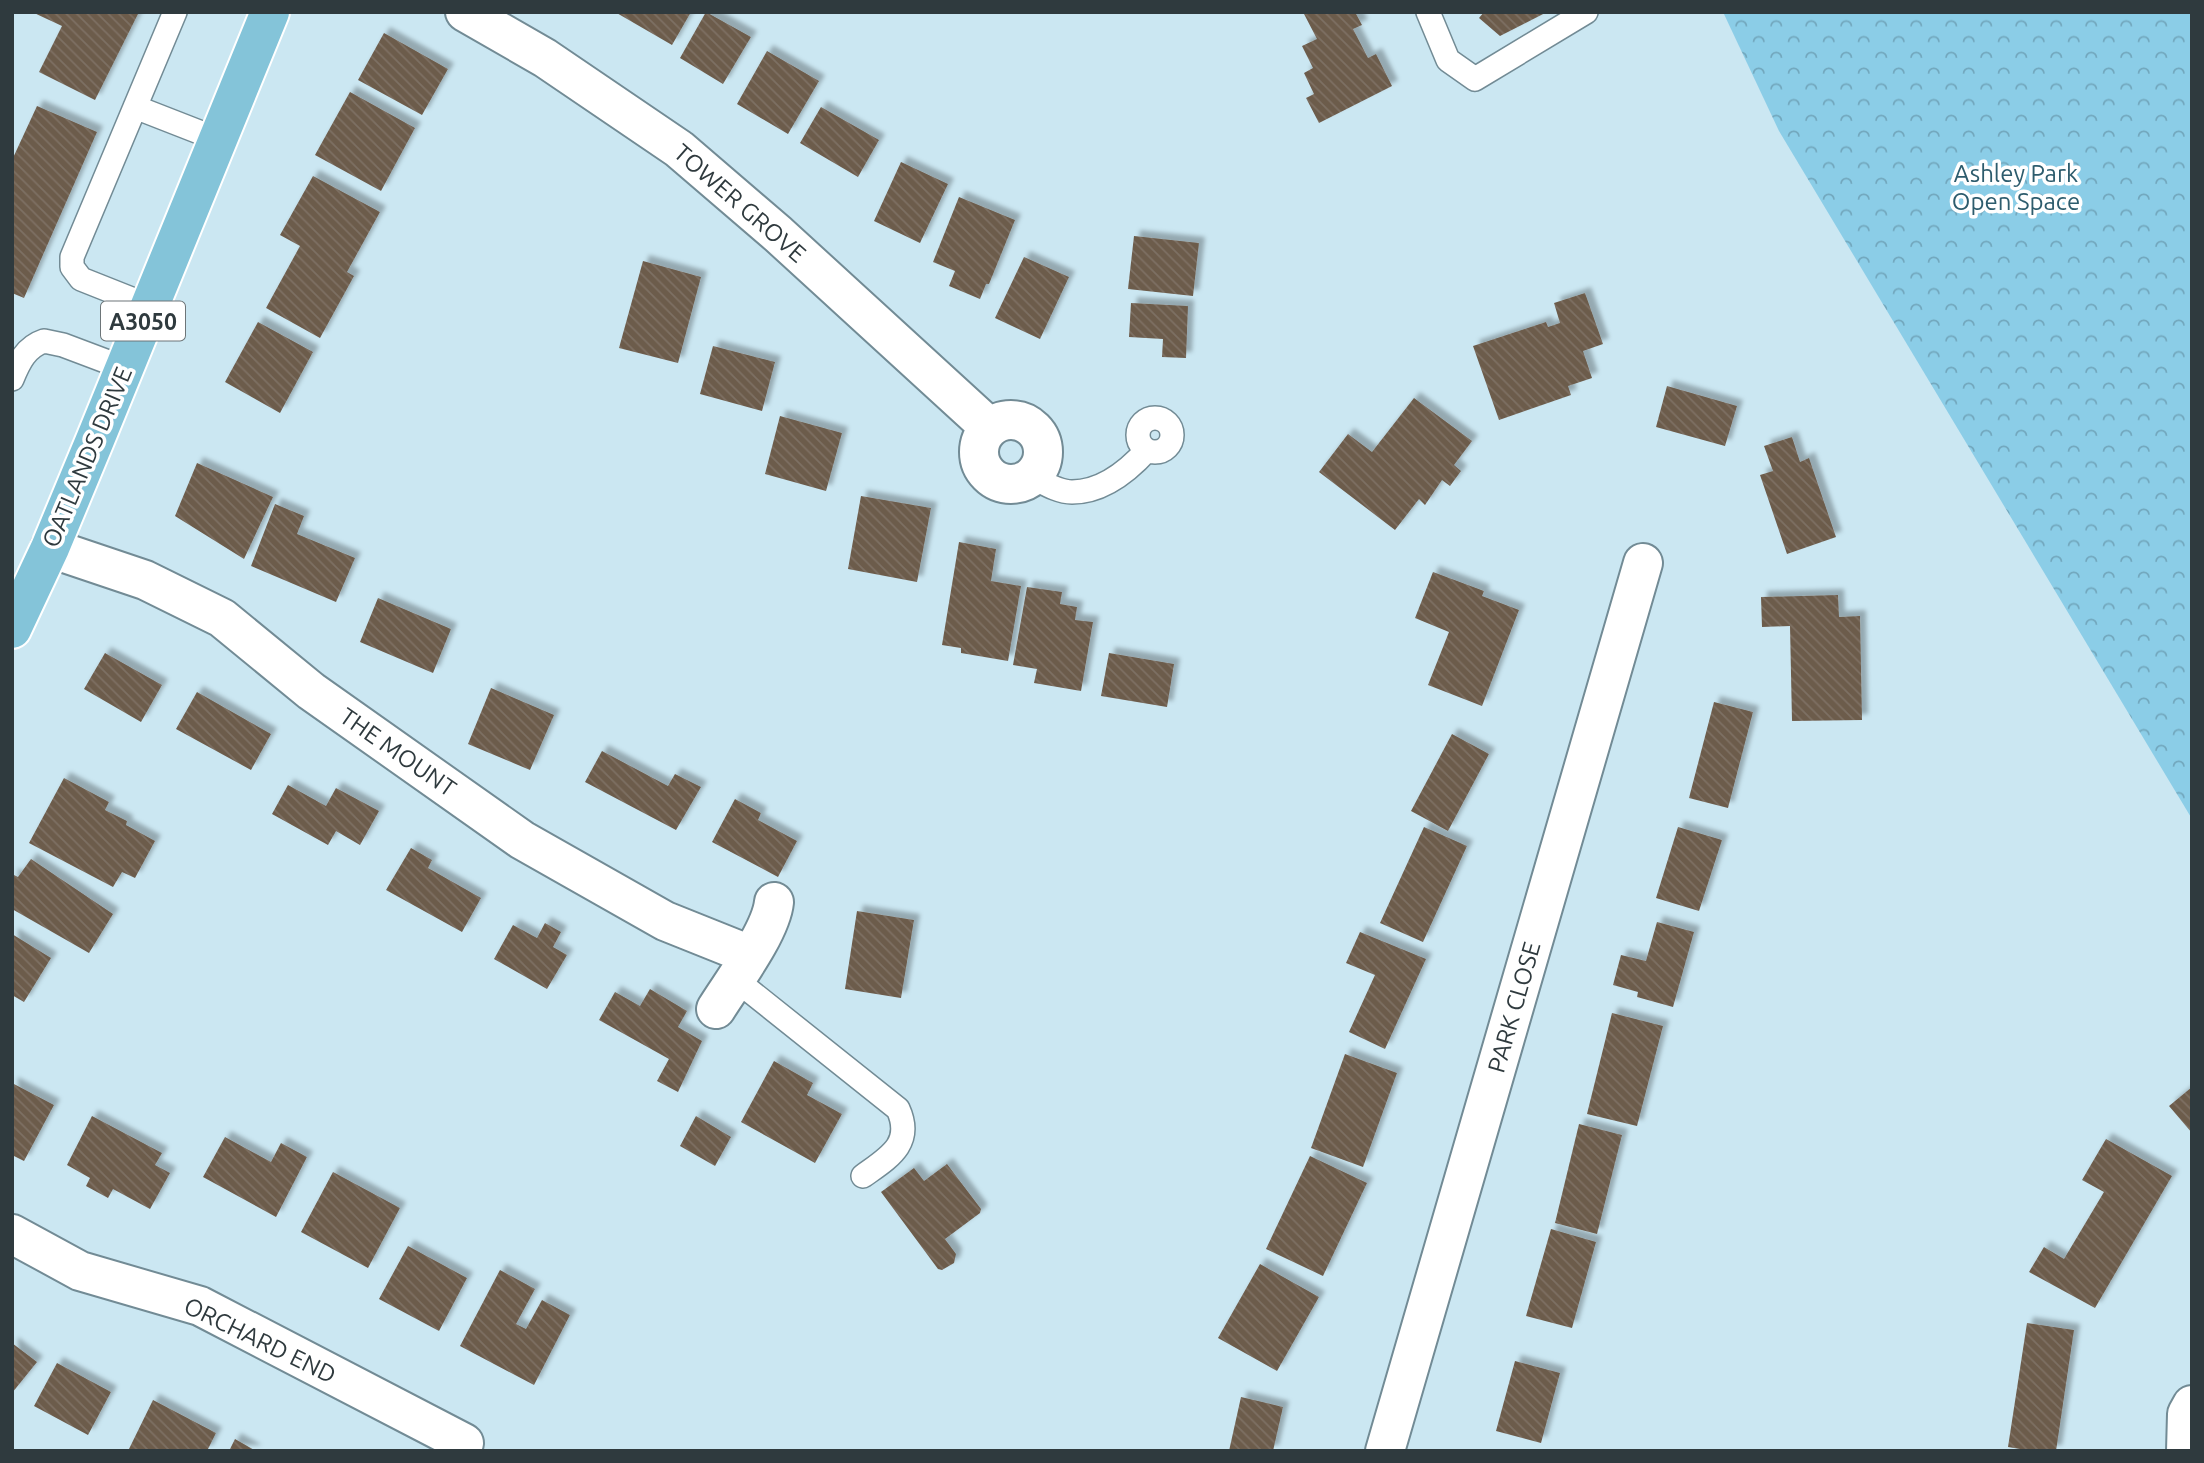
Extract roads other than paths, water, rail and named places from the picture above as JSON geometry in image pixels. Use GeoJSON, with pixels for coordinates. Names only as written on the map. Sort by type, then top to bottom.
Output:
{"type":"FeatureCollection","features":[{"type":"Feature","properties":{"kind":"main road","name":"OATLANDS DRIVE"},"geometry":{"type":"LineString","coordinates":[[16,611],[50,548],[270,12]]}},
{"type":"Feature","properties":{"kind":"street","name":"TOWER GROVE"},"geometry":{"type":"LineString","coordinates":[[465,12],[545,58],[679,149],[778,234],[989,427],[1006,420],[1024,422],[1039,434],[1044,451],[1040,470],[1031,477]]}},
{"type":"Feature","properties":{"kind":"street","name":"THE MOUNT"},"geometry":{"type":"LineString","coordinates":[[50,548],[145,580],[222,618],[311,691],[522,840],[665,922],[734,981]]}},
{"type":"Feature","properties":{"kind":"street","name":"PARK CLOSE"},"geometry":{"type":"LineString","coordinates":[[1385,1451],[1643,563]]}},
{"type":"Feature","properties":{"kind":"street"},"geometry":{"type":"LineString","coordinates":[[734,981],[773,911],[774,902]]}},
{"type":"Feature","properties":{"kind":"street","name":"ORCHARD END"},"geometry":{"type":"LineString","coordinates":[[12,1234],[80,1271],[200,1306],[464,1443]]}},
{"type":"Feature","properties":{"kind":"street"},"geometry":{"type":"LineString","coordinates":[[2186,1451],[2187,1414],[2192,1405]]}},
{"type":"Feature","properties":{"kind":"lane"},"geometry":{"type":"LineString","coordinates":[[149,306],[81,279],[72,267],[72,257],[175,12]]}},
{"type":"Feature","properties":{"kind":"lane"},"geometry":{"type":"LineString","coordinates":[[1428,12],[1448,60],[1475,79],[1587,12]]}},
{"type":"Feature","properties":{"kind":"lane"},"geometry":{"type":"LineString","coordinates":[[135,107],[218,139]]}},
{"type":"Feature","properties":{"kind":"lane"},"geometry":{"type":"LineString","coordinates":[[12,379],[22,357],[32,347],[44,341],[63,345],[124,368]]}},
{"type":"Feature","properties":{"kind":"lane"},"geometry":{"type":"LineString","coordinates":[[1031,477],[1072,492],[1094,488],[1129,470],[1147,450]]}},
{"type":"Feature","properties":{"kind":"lane"},"geometry":{"type":"LineString","coordinates":[[734,981],[898,1110],[902,1119],[903,1135],[894,1154],[863,1176]]}},
{"type":"Feature","properties":{"kind":"park label","name":"Ashley Park Open Space"},"geometry":{"type":"Point","coordinates":[2016,187]}}]}
